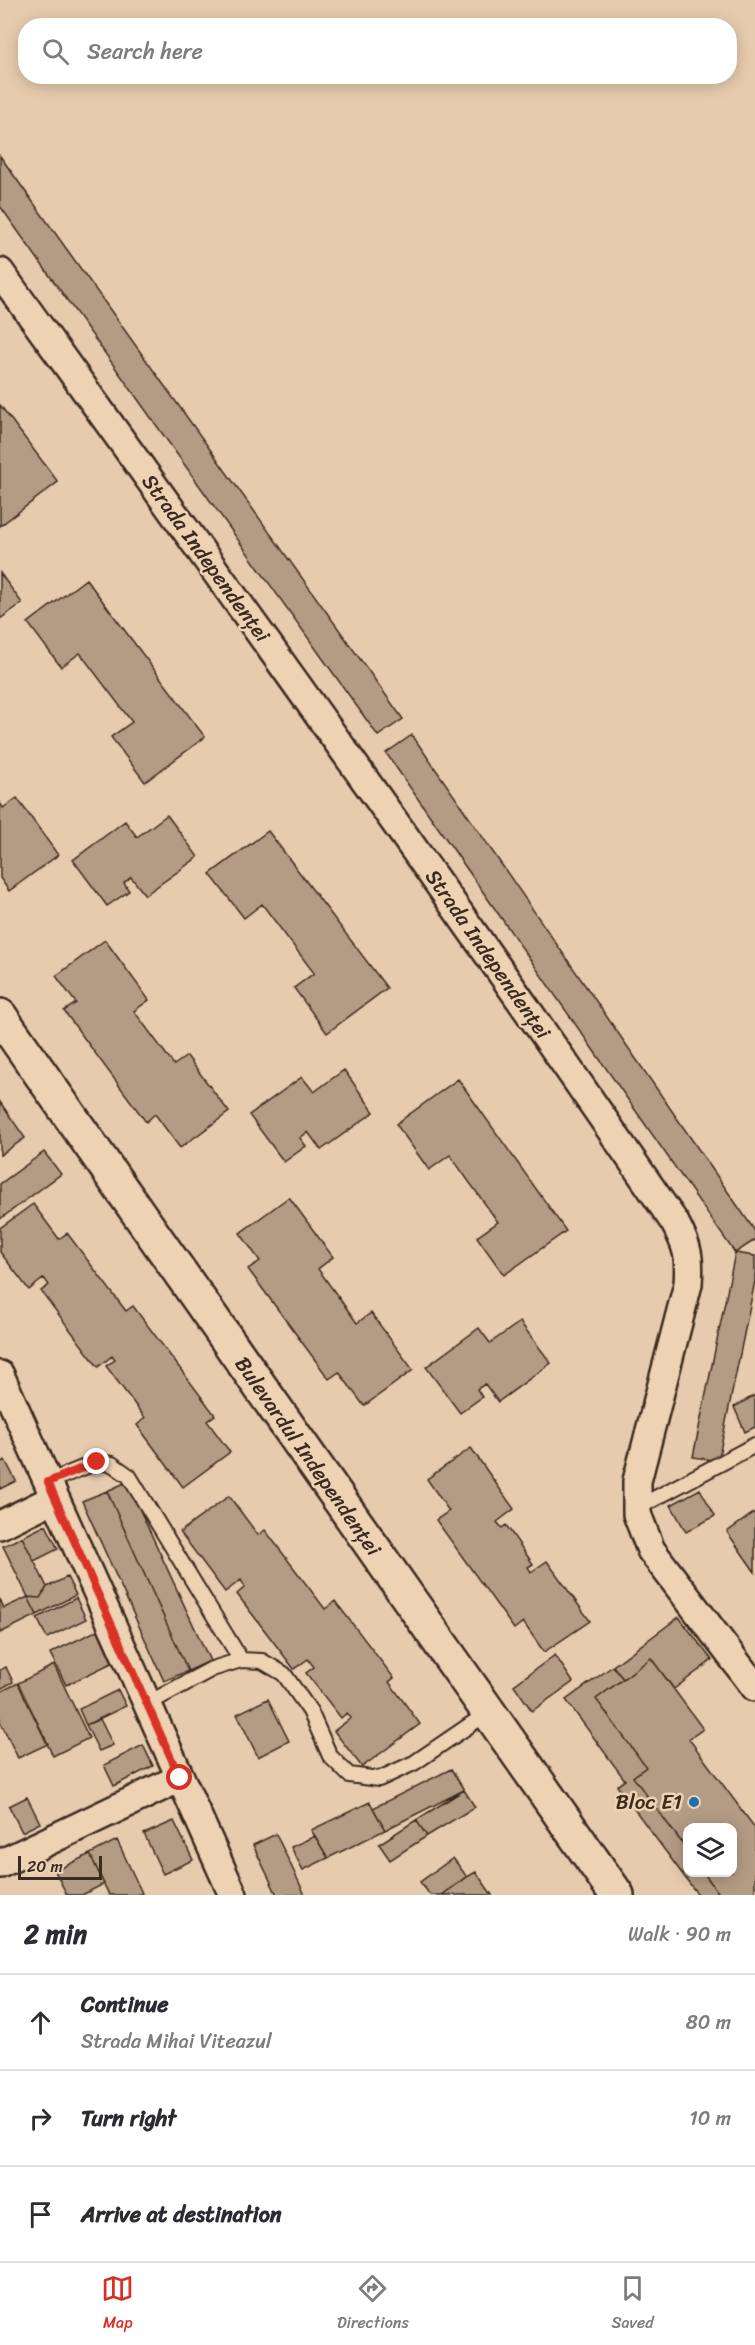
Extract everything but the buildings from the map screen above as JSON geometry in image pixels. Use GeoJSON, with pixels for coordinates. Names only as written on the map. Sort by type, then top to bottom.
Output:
{"type":"FeatureCollection","features":[{"type":"Feature","properties":{"kind":"main road","name":"Bulevardul Independenței"},"geometry":{"type":"LineString","coordinates":[[0,1017],[617,1895]]}},
{"type":"Feature","properties":{"kind":"street","name":"Strada Independenței"},"geometry":{"type":"LineString","coordinates":[[0,272],[337,740],[675,1223],[690,1258],[688,1284],[637,1481],[637,1508],[642,1530],[651,1550],[751,1673]]}},
{"type":"Feature","properties":{"kind":"street"},"geometry":{"type":"LineString","coordinates":[[0,1375],[233,1895]]}},
{"type":"Feature","properties":{"kind":"street"},"geometry":{"type":"LineString","coordinates":[[0,1525],[51,1490]]}},
{"type":"Feature","properties":{"kind":"street"},"geometry":{"type":"LineString","coordinates":[[0,1864],[180,1778]]}},
{"type":"Feature","properties":{"kind":"lane"},"geometry":{"type":"LineString","coordinates":[[637,1508],[755,1445]]}},
{"type":"Feature","properties":{"kind":"lane"},"geometry":{"type":"LineString","coordinates":[[51,1490],[97,1462],[112,1464],[129,1476],[240,1660]]}},
{"type":"Feature","properties":{"kind":"lane"},"geometry":{"type":"LineString","coordinates":[[147,1704],[213,1669],[240,1660],[262,1660],[284,1674],[310,1711],[330,1756],[349,1775],[379,1779],[414,1763],[489,1712]]}},
{"type":"Feature","properties":{"kind":"place","name":"Bloc E1"},"geometry":{"type":"Point","coordinates":[694,1802]}},
{"type":"Feature","properties":{"kind":"route"},"geometry":{"type":"LineString","coordinates":[[97,1462],[48,1482],[180,1778]]}}]}
